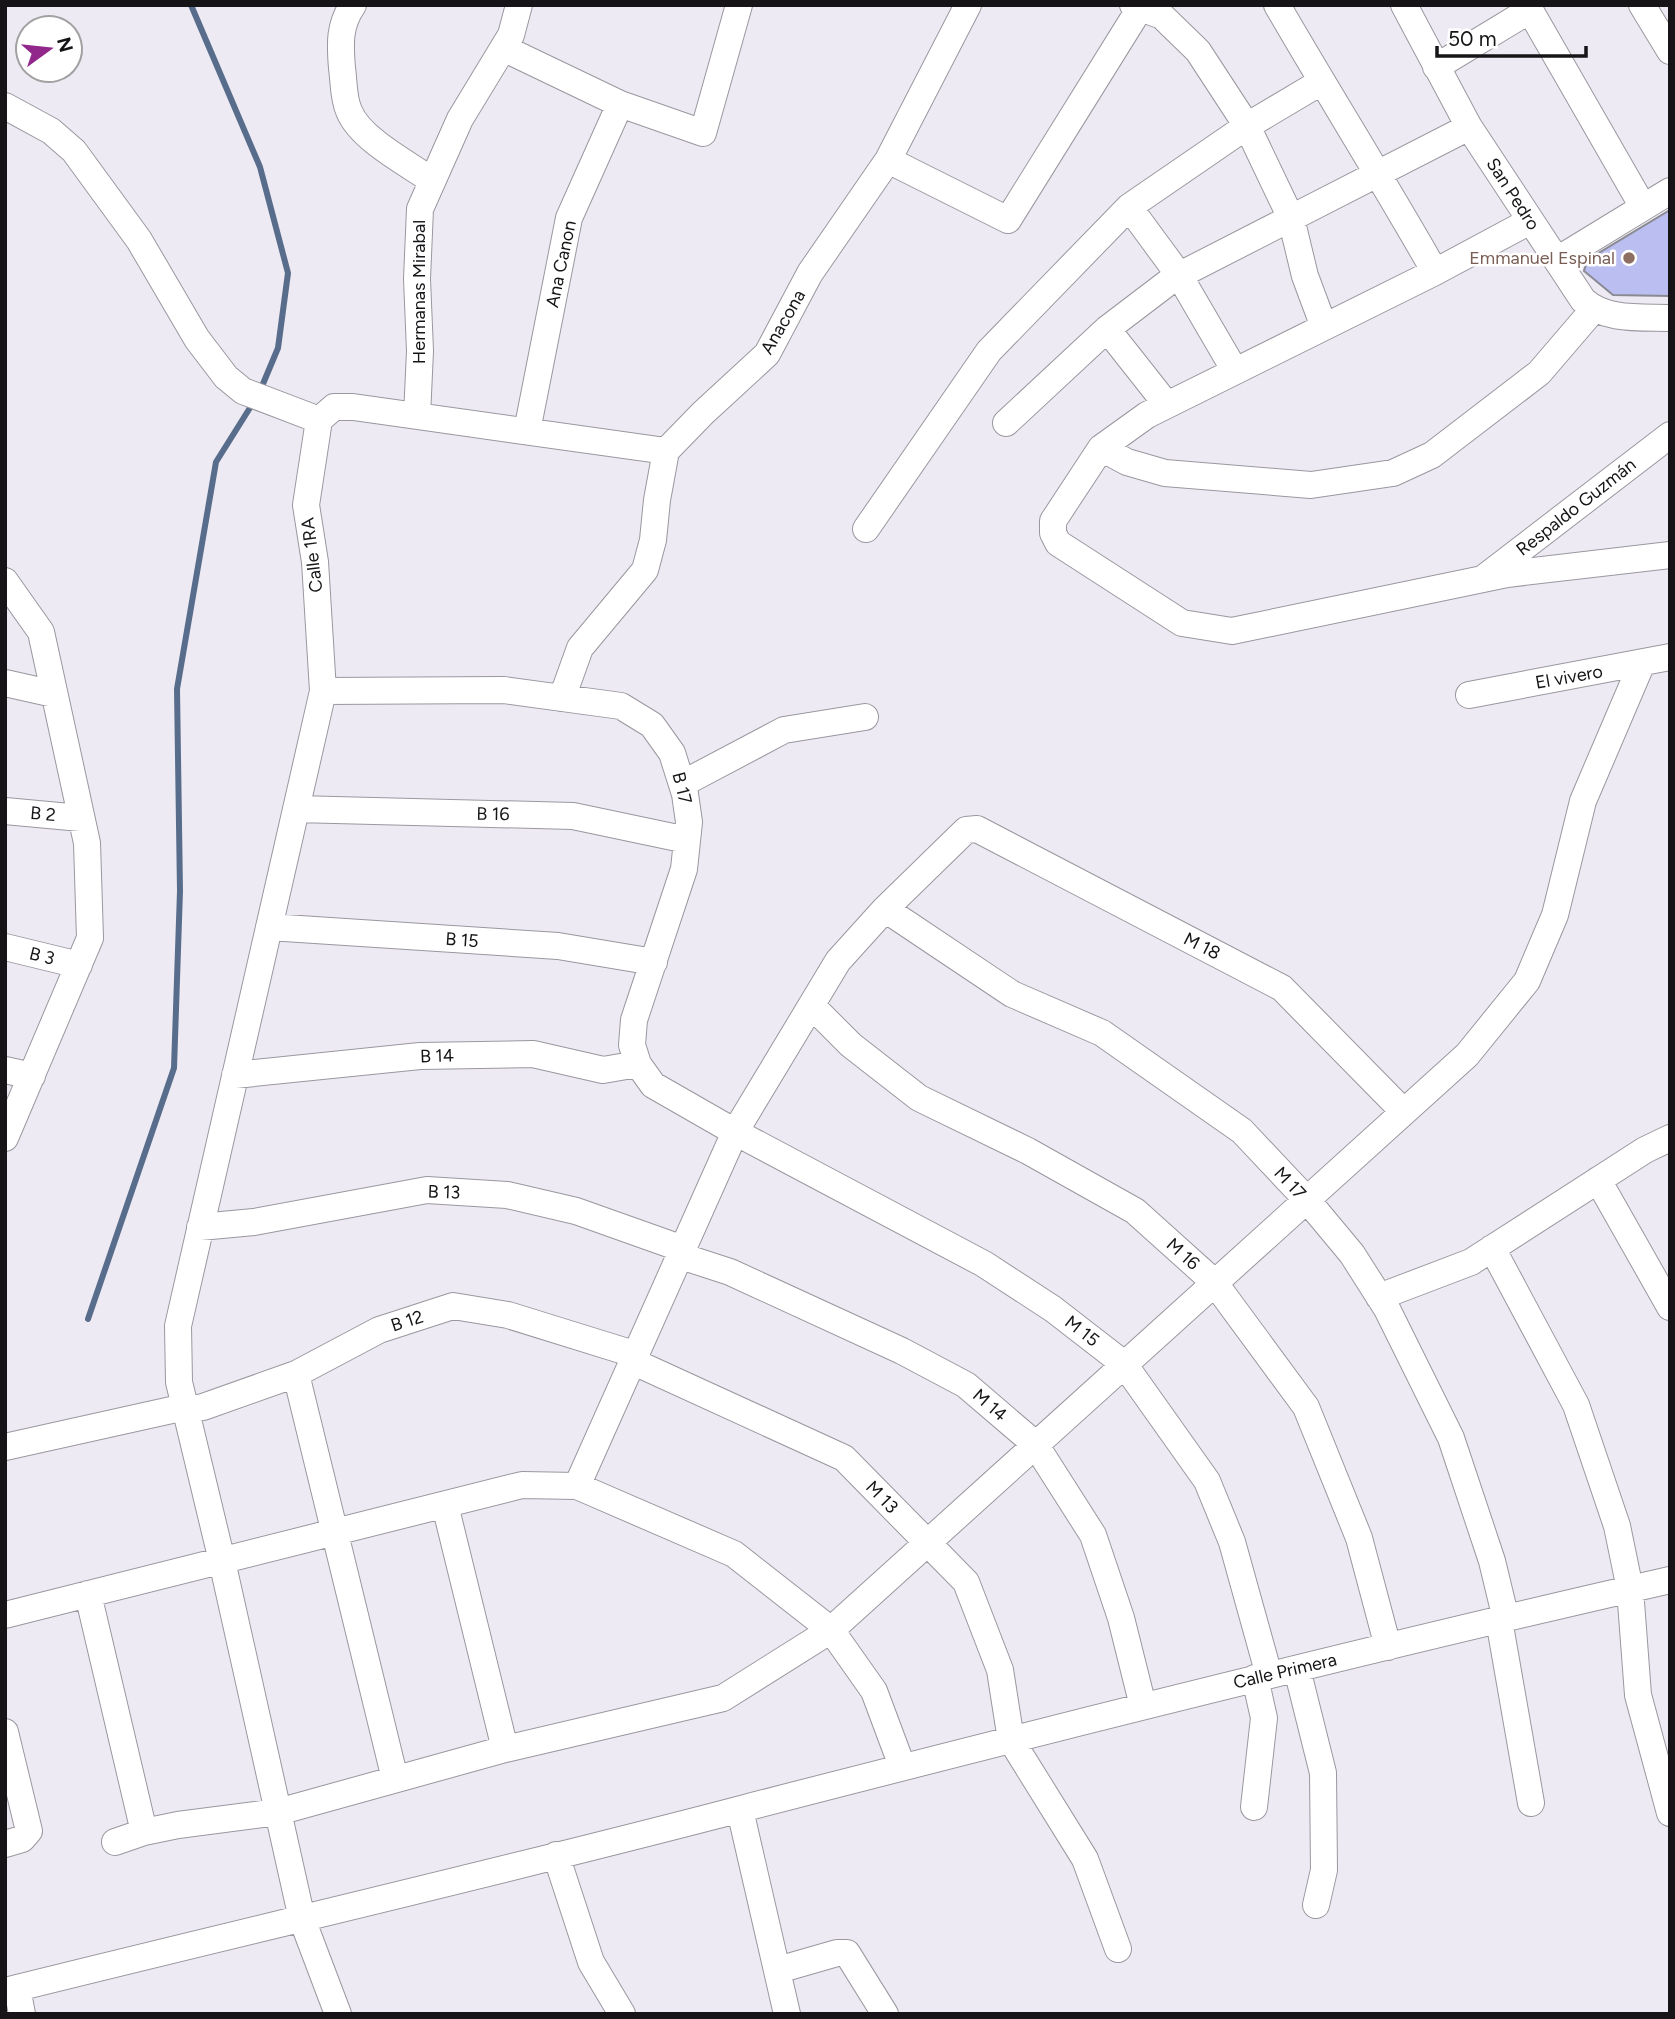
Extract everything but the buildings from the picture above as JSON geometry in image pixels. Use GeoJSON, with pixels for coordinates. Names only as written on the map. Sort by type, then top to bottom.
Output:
{"type":"FeatureCollection","features":[{"type":"Feature","properties":{"kind":"street"},"geometry":{"type":"LineString","coordinates":[[353,5],[345,16],[340,37],[348,111],[359,128],[431,180]]}},
{"type":"Feature","properties":{"kind":"street","name":"Hermanas Mirabal"},"geometry":{"type":"LineString","coordinates":[[417,416],[420,351],[417,279],[419,209],[460,119],[511,35],[519,5]]}},
{"type":"Feature","properties":{"kind":"street"},"geometry":{"type":"LineString","coordinates":[[503,48],[620,104],[703,133],[739,5]]}},
{"type":"Feature","properties":{"kind":"street","name":"Anacona"},"geometry":{"type":"LineString","coordinates":[[666,452],[703,413],[767,354],[810,273],[888,160],[968,5]]}},
{"type":"Feature","properties":{"kind":"street"},"geometry":{"type":"LineString","coordinates":[[1277,5],[1435,272]]}},
{"type":"Feature","properties":{"kind":"street","name":"San Pedro"},"geometry":{"type":"LineString","coordinates":[[1404,5],[1469,127],[1583,300],[1593,310]]}},
{"type":"Feature","properties":{"kind":"street"},"geometry":{"type":"LineString","coordinates":[[1646,6],[1670,51]]}},
{"type":"Feature","properties":{"kind":"street"},"geometry":{"type":"LineString","coordinates":[[1436,67],[1528,8],[1643,207]]}},
{"type":"Feature","properties":{"kind":"street"},"geometry":{"type":"LineString","coordinates":[[888,160],[1008,220],[1155,9],[1198,51],[1247,126],[1291,218],[1305,276],[1324,327]]}},
{"type":"Feature","properties":{"kind":"street"},"geometry":{"type":"LineString","coordinates":[[866,529],[989,351],[1129,207],[1247,126],[1321,82]]}},
{"type":"Feature","properties":{"kind":"street","name":"Ana Canon"},"geometry":{"type":"LineString","coordinates":[[527,432],[569,218],[620,104]]}},
{"type":"Feature","properties":{"kind":"street"},"geometry":{"type":"LineString","coordinates":[[5,106],[51,131],[74,151],[139,240],[197,339],[226,377],[243,391],[319,420],[334,407],[353,407],[666,452],[653,540],[645,570],[580,648],[562,698]]}},
{"type":"Feature","properties":{"kind":"street"},"geometry":{"type":"LineString","coordinates":[[1006,424],[1107,329],[1179,275],[1469,127]]}},
{"type":"Feature","properties":{"kind":"street"},"geometry":{"type":"LineString","coordinates":[[1557,260],[1670,191]]}},
{"type":"Feature","properties":{"kind":"street"},"geometry":{"type":"LineString","coordinates":[[1129,207],[1179,275],[1235,371]]}},
{"type":"Feature","properties":{"kind":"street"},"geometry":{"type":"LineString","coordinates":[[1530,221],[1435,272],[1147,415],[1101,448],[1053,521],[1053,533],[1058,543],[1182,623],[1232,631],[1507,574],[1670,555]]}},
{"type":"Feature","properties":{"kind":"street"},"geometry":{"type":"LineString","coordinates":[[1101,448],[1127,461],[1165,473],[1311,485],[1393,473],[1432,455],[1539,373],[1593,310],[1622,316],[1670,318]]}},
{"type":"Feature","properties":{"kind":"street"},"geometry":{"type":"LineString","coordinates":[[1107,329],[1167,405]]}},
{"type":"Feature","properties":{"kind":"street","name":"Calle 1RA"},"geometry":{"type":"LineString","coordinates":[[319,420],[306,505],[315,562],[323,691],[178,1326],[179,1382],[302,1919],[338,2014]]}},
{"type":"Feature","properties":{"kind":"street","name":"Respaldo Guzmán"},"geometry":{"type":"LineString","coordinates":[[1482,579],[1670,435]]}},
{"type":"Feature","properties":{"kind":"street"},"geometry":{"type":"LineString","coordinates":[[5,581],[41,632],[87,843],[90,938],[5,1138]]}},
{"type":"Feature","properties":{"kind":"street","name":"El vivero"},"geometry":{"type":"LineString","coordinates":[[1469,695],[1670,657]]}},
{"type":"Feature","properties":{"kind":"street"},"geometry":{"type":"LineString","coordinates":[[115,1842],[144,1832],[278,1812],[505,1749],[723,1698],[831,1630],[1467,1055],[1527,981],[1555,915],[1583,801],[1642,663]]}},
{"type":"Feature","properties":{"kind":"street"},"geometry":{"type":"LineString","coordinates":[[5,683],[54,694]]}},
{"type":"Feature","properties":{"kind":"street","name":"B 17"},"geometry":{"type":"LineString","coordinates":[[323,691],[505,690],[621,706],[652,726],[672,753],[690,822],[684,869],[634,1020],[632,1045],[638,1064]]}},
{"type":"Feature","properties":{"kind":"street"},"geometry":{"type":"LineString","coordinates":[[682,784],[785,730],[864,717]]}},
{"type":"Feature","properties":{"kind":"street","name":"B 16"},"geometry":{"type":"LineString","coordinates":[[296,809],[573,816],[687,840]]}},
{"type":"Feature","properties":{"kind":"street","name":"B 2"},"geometry":{"type":"LineString","coordinates":[[5,811],[81,818]]}},
{"type":"Feature","properties":{"kind":"street","name":"M 18"},"geometry":{"type":"LineString","coordinates":[[885,909],[966,830],[977,829],[1282,988],[1404,1112]]}},
{"type":"Feature","properties":{"kind":"street"},"geometry":{"type":"LineString","coordinates":[[577,1486],[735,1132],[838,961],[885,909]]}},
{"type":"Feature","properties":{"kind":"street","name":"M 17"},"geometry":{"type":"LineString","coordinates":[[885,909],[1012,994],[1101,1033],[1242,1130],[1307,1200],[1352,1254],[1379,1297],[1451,1438],[1492,1561],[1531,1803]]}},
{"type":"Feature","properties":{"kind":"street","name":"B 15"},"geometry":{"type":"LineString","coordinates":[[269,927],[558,946],[654,962]]}},
{"type":"Feature","properties":{"kind":"street","name":"B 3"},"geometry":{"type":"LineString","coordinates":[[5,947],[79,965]]}},
{"type":"Feature","properties":{"kind":"street","name":"M 16"},"geometry":{"type":"LineString","coordinates":[[811,1006],[851,1045],[919,1098],[1028,1151],[1135,1211],[1214,1282],[1306,1407],[1359,1538],[1388,1647]]}},
{"type":"Feature","properties":{"kind":"street","name":"B 14"},"geometry":{"type":"LineString","coordinates":[[235,1075],[420,1056],[533,1054],[603,1070],[638,1064]]}},
{"type":"Feature","properties":{"kind":"street"},"geometry":{"type":"LineString","coordinates":[[638,1064],[653,1085],[735,1132]]}},
{"type":"Feature","properties":{"kind":"street"},"geometry":{"type":"LineString","coordinates":[[5,1070],[32,1076]]}},
{"type":"Feature","properties":{"kind":"street","name":"M 15"},"geometry":{"type":"LineString","coordinates":[[735,1132],[984,1264],[1053,1309],[1124,1364],[1207,1481],[1232,1542],[1262,1677],[1264,1718],[1254,1807]]}},
{"type":"Feature","properties":{"kind":"street"},"geometry":{"type":"LineString","coordinates":[[1379,1297],[1472,1262],[1644,1150],[1670,1138]]}},
{"type":"Feature","properties":{"kind":"street"},"geometry":{"type":"LineString","coordinates":[[1598,1180],[1670,1307]]}},
{"type":"Feature","properties":{"kind":"street","name":"B 13"},"geometry":{"type":"LineString","coordinates":[[200,1227],[254,1222],[427,1190],[507,1195],[576,1211],[682,1252]]}},
{"type":"Feature","properties":{"kind":"street"},"geometry":{"type":"LineString","coordinates":[[1492,1248],[1576,1405],[1617,1526],[1630,1589],[1638,1695],[1670,1813]]}},
{"type":"Feature","properties":{"kind":"street","name":"M 14"},"geometry":{"type":"LineString","coordinates":[[682,1252],[902,1351],[956,1379],[1035,1444],[1093,1535],[1121,1618],[1143,1706]]}},
{"type":"Feature","properties":{"kind":"street","name":"B 12"},"geometry":{"type":"LineString","coordinates":[[5,1447],[186,1408],[203,1407],[296,1374],[379,1330],[453,1306],[508,1315],[635,1358]]}},
{"type":"Feature","properties":{"kind":"street","name":"M 13"},"geometry":{"type":"LineString","coordinates":[[635,1358],[844,1458],[966,1582],[1000,1670],[1011,1740]]}},
{"type":"Feature","properties":{"kind":"street"},"geometry":{"type":"LineString","coordinates":[[296,1374],[395,1779]]}},
{"type":"Feature","properties":{"kind":"street"},"geometry":{"type":"LineString","coordinates":[[5,1615],[522,1485],[577,1486],[734,1554],[831,1630],[874,1692],[902,1766]]}},
{"type":"Feature","properties":{"kind":"street"},"geometry":{"type":"LineString","coordinates":[[445,1505],[505,1749]]}},
{"type":"Feature","properties":{"kind":"street","name":"Calle Primera"},"geometry":{"type":"LineString","coordinates":[[11,1989],[740,1810],[902,1766],[1143,1706],[1670,1580]]}},
{"type":"Feature","properties":{"kind":"street"},"geometry":{"type":"LineString","coordinates":[[88,1594],[144,1832]]}},
{"type":"Feature","properties":{"kind":"street"},"geometry":{"type":"LineString","coordinates":[[1297,1669],[1323,1773],[1324,1870],[1316,1905]]}},
{"type":"Feature","properties":{"kind":"street"},"geometry":{"type":"LineString","coordinates":[[5,1732],[29,1832],[22,1839],[5,1843]]}},
{"type":"Feature","properties":{"kind":"street"},"geometry":{"type":"LineString","coordinates":[[1011,1740],[1085,1859],[1118,1949]]}},
{"type":"Feature","properties":{"kind":"street"},"geometry":{"type":"LineString","coordinates":[[740,1810],[786,2014]]}},
{"type":"Feature","properties":{"kind":"street"},"geometry":{"type":"LineString","coordinates":[[556,1855],[591,1962],[622,2014]]}},
{"type":"Feature","properties":{"kind":"street"},"geometry":{"type":"LineString","coordinates":[[778,1970],[837,1953],[847,1953],[885,2014]]}},
{"type":"Feature","properties":{"kind":"street"},"geometry":{"type":"LineString","coordinates":[[11,1989],[22,2014]]}},
{"type":"Feature","properties":{"kind":"waterway"},"geometry":{"type":"LineString","coordinates":[[191,5],[260,167],[288,273],[278,348],[260,391]]}},
{"type":"Feature","properties":{"kind":"waterway"},"geometry":{"type":"LineString","coordinates":[[88,1319],[174,1068],[180,891],[177,689],[216,462],[253,403]]}},
{"type":"Feature","properties":{"kind":"place","name":"Emmanuel Espinal"},"geometry":{"type":"Point","coordinates":[1629,258]}}]}
